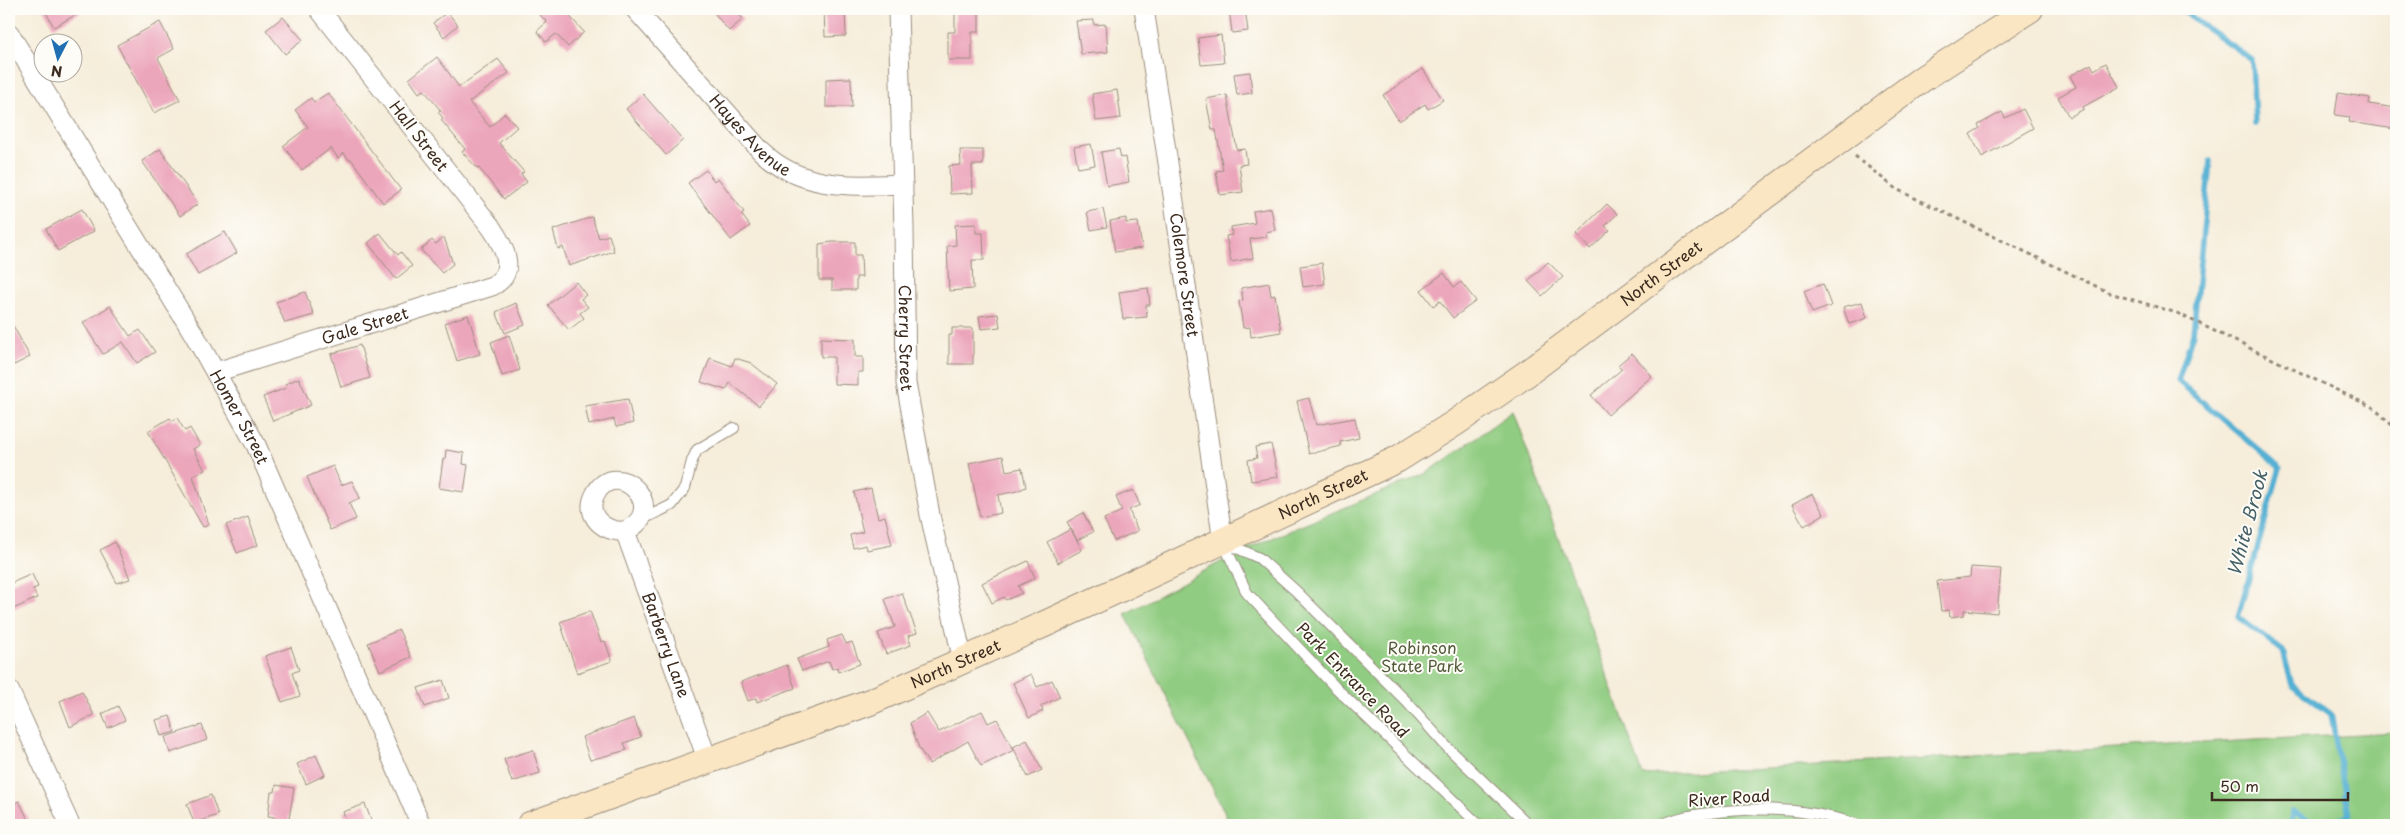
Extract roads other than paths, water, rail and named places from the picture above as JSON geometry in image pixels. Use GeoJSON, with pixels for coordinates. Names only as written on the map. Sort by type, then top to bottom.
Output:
{"type":"FeatureCollection","features":[{"type":"Feature","properties":{"kind":"main road","name":"North Street"},"geometry":{"type":"LineString","coordinates":[[530,825],[870,702],[1360,479],[1434,437],[1526,374],[1922,79],[2030,9]]}},
{"type":"Feature","properties":{"kind":"street","name":"Hall Street"},"geometry":{"type":"LineString","coordinates":[[319,9],[491,227],[506,253],[506,270]]}},
{"type":"Feature","properties":{"kind":"street","name":"Hayes Avenue"},"geometry":{"type":"LineString","coordinates":[[635,9],[761,151],[779,167],[800,177],[824,184],[849,186],[903,184]]}},
{"type":"Feature","properties":{"kind":"street","name":"Cherry Street"},"geometry":{"type":"LineString","coordinates":[[898,9],[907,391],[930,515],[963,661]]}},
{"type":"Feature","properties":{"kind":"street","name":"Colemore Street"},"geometry":{"type":"LineString","coordinates":[[1144,9],[1223,542]]}},
{"type":"Feature","properties":{"kind":"street","name":"Homer Street"},"geometry":{"type":"LineString","coordinates":[[9,33],[216,372],[268,472],[421,825]]}},
{"type":"Feature","properties":{"kind":"street","name":"Gale Street"},"geometry":{"type":"LineString","coordinates":[[216,372],[492,286],[501,280],[506,270]]}},
{"type":"Feature","properties":{"kind":"street","name":"Barberry Lane"},"geometry":{"type":"LineString","coordinates":[[631,526],[708,761]]}},
{"type":"Feature","properties":{"kind":"street"},"geometry":{"type":"LineString","coordinates":[[9,690],[70,825]]}},
{"type":"Feature","properties":{"kind":"lane"},"geometry":{"type":"LineString","coordinates":[[631,526],[672,505],[685,488],[697,450],[734,428]]}},
{"type":"Feature","properties":{"kind":"lane","name":"Park Entrance Road"},"geometry":{"type":"LineString","coordinates":[[1223,542],[1247,593],[1335,688],[1479,825]]}},
{"type":"Feature","properties":{"kind":"lane"},"geometry":{"type":"LineString","coordinates":[[1223,542],[1259,558],[1296,590],[1407,702],[1446,746],[1530,825]]}},
{"type":"Feature","properties":{"kind":"lane","name":"River Road"},"geometry":{"type":"LineString","coordinates":[[1662,825],[1675,818],[1713,812],[1777,809],[1832,817],[1859,825]]}},
{"type":"Feature","properties":{"kind":"waterway","name":"White Brook"},"geometry":{"type":"LineString","coordinates":[[2180,9],[2252,60],[2255,124]]}},
{"type":"Feature","properties":{"kind":"waterway","name":"White Brook"},"geometry":{"type":"LineString","coordinates":[[2210,161],[2193,333],[2178,381],[2280,468],[2238,617],[2283,651],[2292,685],[2331,714],[2349,816],[2327,825]]}},
{"type":"Feature","properties":{"kind":"waterway","name":"White Brook"},"geometry":{"type":"LineString","coordinates":[[2291,825],[2292,811],[2318,825]]}},
{"type":"Feature","properties":{"kind":"park label","name":"Robinson State Park"},"geometry":{"type":"Point","coordinates":[1422,657]}}]}
